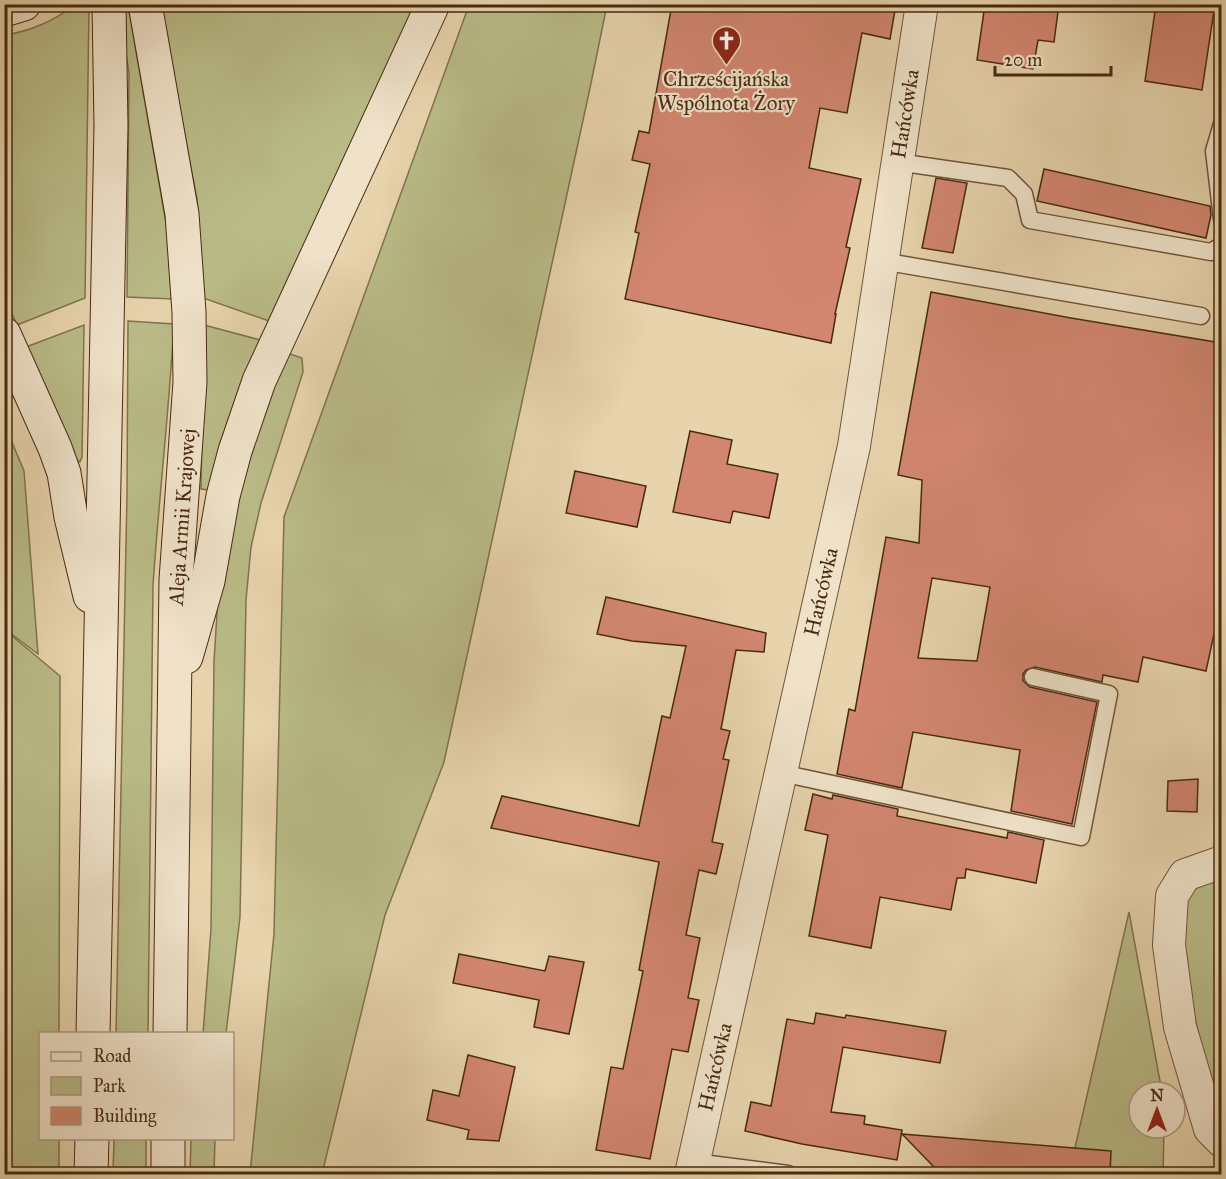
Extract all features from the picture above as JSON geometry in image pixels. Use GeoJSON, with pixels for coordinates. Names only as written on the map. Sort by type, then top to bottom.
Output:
{"type":"FeatureCollection","features":[{"type":"Feature","properties":{"kind":"main road"},"geometry":{"type":"LineString","coordinates":[[4,10],[16,9],[24,4]]}},
{"type":"Feature","properties":{"kind":"main road"},"geometry":{"type":"LineString","coordinates":[[93,1032],[111,126],[109,4]]}},
{"type":"Feature","properties":{"kind":"main road","name":"Aleja Armii Krajowej"},"geometry":{"type":"LineString","coordinates":[[144,4],[182,214],[188,289],[190,382],[176,580],[170,1032]]}},
{"type":"Feature","properties":{"kind":"main road"},"geometry":{"type":"LineString","coordinates":[[174,697],[208,581],[235,451],[259,381],[433,4]]}},
{"type":"Feature","properties":{"kind":"main road"},"geometry":{"type":"LineString","coordinates":[[4,334],[64,473],[70,517],[101,643]]}},
{"type":"Feature","properties":{"kind":"main road"},"geometry":{"type":"LineString","coordinates":[[91,1174],[92,1140]]}},
{"type":"Feature","properties":{"kind":"main road"},"geometry":{"type":"LineString","coordinates":[[168,1140],[168,1174]]}},
{"type":"Feature","properties":{"kind":"street","name":"Hańcówka"},"geometry":{"type":"LineString","coordinates":[[692,1168],[854,446],[922,4]]}},
{"type":"Feature","properties":{"kind":"street"},"geometry":{"type":"LineString","coordinates":[[1221,862],[1185,875],[1172,896],[1169,945],[1180,1027],[1210,1129],[1221,1141]]}},
{"type":"Feature","properties":{"kind":"lane"},"geometry":{"type":"LineString","coordinates":[[1221,124],[1214,151],[1221,219]]}},
{"type":"Feature","properties":{"kind":"lane"},"geometry":{"type":"LineString","coordinates":[[897,162],[1008,178],[1024,194],[1030,220],[1211,252],[1221,245]]}},
{"type":"Feature","properties":{"kind":"lane"},"geometry":{"type":"LineString","coordinates":[[882,261],[1201,316]]}},
{"type":"Feature","properties":{"kind":"lane"},"geometry":{"type":"LineString","coordinates":[[781,773],[1081,837],[1109,694],[1033,677]]}},
{"type":"Feature","properties":{"kind":"lane"},"geometry":{"type":"LineString","coordinates":[[692,1168],[788,1174]]}},
{"type":"Feature","properties":{"kind":"green space"},"geometry":{"type":"Polygon","coordinates":[[[74,5],[89,5],[85,298],[17,325],[4,296],[4,35],[42,24],[59,16],[74,5]]]}},
{"type":"Feature","properties":{"kind":"green space"},"geometry":{"type":"Polygon","coordinates":[[[119,5],[128,5],[168,235],[173,299],[127,297],[129,73],[119,5]]]}},
{"type":"Feature","properties":{"kind":"green space"},"geometry":{"type":"Polygon","coordinates":[[[160,5],[416,5],[272,322],[203,298],[197,199],[160,5]]]}},
{"type":"Feature","properties":{"kind":"green space"},"geometry":{"type":"Polygon","coordinates":[[[469,5],[607,5],[444,762],[385,915],[322,1174],[250,1174],[274,934],[284,517],[469,5]]]}},
{"type":"Feature","properties":{"kind":"green space"},"geometry":{"type":"Polygon","coordinates":[[[128,321],[174,324],[153,585],[148,1032],[116,1032],[127,495],[128,321]]]}},
{"type":"Feature","properties":{"kind":"green space"},"geometry":{"type":"Polygon","coordinates":[[[84,325],[82,457],[80,462],[73,458],[26,347],[84,325]]]}},
{"type":"Feature","properties":{"kind":"green space"},"geometry":{"type":"Polygon","coordinates":[[[204,325],[264,341],[210,490],[201,489],[204,325]]]}},
{"type":"Feature","properties":{"kind":"green space"},"geometry":{"type":"Polygon","coordinates":[[[284,352],[302,358],[303,372],[261,503],[251,547],[246,600],[240,917],[226,1032],[203,1032],[211,929],[214,661],[220,566],[234,500],[284,352]]]}},
{"type":"Feature","properties":{"kind":"green space"},"geometry":{"type":"Polygon","coordinates":[[[4,423],[24,471],[38,654],[5,629],[4,423]]]}},
{"type":"Feature","properties":{"kind":"green space"},"geometry":{"type":"Polygon","coordinates":[[[5,630],[60,676],[59,1032],[39,1032],[39,1140],[59,1140],[59,1174],[5,1174],[5,630]]]}},
{"type":"Feature","properties":{"kind":"green space"},"geometry":{"type":"Polygon","coordinates":[[[1221,882],[1221,908],[1215,909],[1214,976],[1221,977],[1221,1093],[1212,1093],[1176,934],[1192,883],[1221,882]]]}},
{"type":"Feature","properties":{"kind":"green space"},"geometry":{"type":"Polygon","coordinates":[[[1129,912],[1160,1080],[1127,1080],[1127,1140],[1164,1140],[1163,1174],[1069,1174],[1129,912]]]}},
{"type":"Feature","properties":{"kind":"green space"},"geometry":{"type":"Polygon","coordinates":[[[114,1140],[146,1140],[146,1174],[113,1174],[114,1140]]]}},
{"type":"Feature","properties":{"kind":"green space"},"geometry":{"type":"Polygon","coordinates":[[[191,1140],[215,1140],[214,1174],[190,1174],[191,1140]]]}},
{"type":"Feature","properties":{"kind":"building"},"geometry":{"type":"Polygon","coordinates":[[[672,4],[867,4],[895,10],[890,39],[862,33],[847,113],[820,108],[809,168],[861,179],[846,247],[850,248],[831,343],[625,299],[639,233],[635,232],[650,164],[632,160],[639,131],[649,133],[672,4]]]}},
{"type":"Feature","properties":{"kind":"building"},"geometry":{"type":"Polygon","coordinates":[[[985,4],[1059,4],[1054,42],[1038,40],[1033,69],[977,60],[985,4]]]}},
{"type":"Feature","properties":{"kind":"building"},"geometry":{"type":"Polygon","coordinates":[[[1156,4],[1215,4],[1202,90],[1145,81],[1156,4]]]}},
{"type":"Feature","properties":{"kind":"building"},"geometry":{"type":"Polygon","coordinates":[[[1044,169],[1210,206],[1211,215],[1206,238],[1037,201],[1044,169]]]}},
{"type":"Feature","properties":{"kind":"building"},"geometry":{"type":"Polygon","coordinates":[[[936,178],[967,183],[953,253],[922,248],[936,178]]]}},
{"type":"Feature","properties":{"kind":"building"},"geometry":{"type":"Polygon","coordinates":[[[931,292],[1221,343],[1221,602],[1206,671],[1143,657],[1138,682],[1103,675],[1102,682],[1035,667],[1026,670],[1023,674],[1023,681],[1030,687],[1097,702],[1072,824],[1011,811],[1020,750],[913,732],[902,788],[837,774],[849,709],[855,711],[886,537],[919,543],[922,480],[898,475],[931,292]],[[932,578],[918,658],[977,661],[990,587],[932,578]]]}},
{"type":"Feature","properties":{"kind":"building"},"geometry":{"type":"Polygon","coordinates":[[[690,431],[732,440],[727,464],[778,474],[769,518],[733,511],[730,523],[673,512],[690,431]]]}},
{"type":"Feature","properties":{"kind":"building"},"geometry":{"type":"Polygon","coordinates":[[[575,471],[646,486],[637,527],[566,513],[575,471]]]}},
{"type":"Feature","properties":{"kind":"building"},"geometry":{"type":"Polygon","coordinates":[[[606,597],[766,633],[764,652],[736,650],[721,729],[730,731],[723,759],[729,760],[712,842],[723,844],[716,874],[699,870],[686,935],[700,938],[688,998],[699,1000],[688,1052],[672,1049],[650,1159],[596,1150],[611,1067],[623,1069],[643,971],[639,970],[659,862],[491,828],[502,796],[639,826],[662,716],[670,718],[686,646],[632,641],[597,634],[606,597]]]}},
{"type":"Feature","properties":{"kind":"building"},"geometry":{"type":"Polygon","coordinates":[[[1198,779],[1197,812],[1167,811],[1168,781],[1198,779]]]}},
{"type":"Feature","properties":{"kind":"building"},"geometry":{"type":"Polygon","coordinates":[[[813,794],[832,799],[833,795],[898,809],[897,816],[1007,838],[1008,832],[1044,840],[1036,883],[966,869],[965,878],[957,878],[951,910],[880,897],[871,948],[809,936],[828,835],[805,830],[813,794]]]}},
{"type":"Feature","properties":{"kind":"building"},"geometry":{"type":"Polygon","coordinates":[[[459,954],[545,971],[549,956],[584,962],[569,1034],[534,1027],[539,1000],[453,983],[459,954]]]}},
{"type":"Feature","properties":{"kind":"building"},"geometry":{"type":"Polygon","coordinates":[[[816,1013],[845,1018],[846,1015],[946,1031],[940,1063],[843,1047],[831,1112],[865,1116],[864,1124],[902,1130],[897,1160],[802,1144],[745,1131],[751,1102],[771,1106],[787,1019],[814,1024],[816,1013]]]}},
{"type":"Feature","properties":{"kind":"building"},"geometry":{"type":"Polygon","coordinates":[[[468,1055],[515,1067],[499,1141],[467,1139],[469,1130],[427,1120],[433,1090],[459,1096],[468,1055]]]}},
{"type":"Feature","properties":{"kind":"building"},"geometry":{"type":"Polygon","coordinates":[[[902,1134],[1111,1151],[1110,1174],[1012,1174],[1012,1172],[934,1167],[902,1134]]]}},
{"type":"Feature","properties":{"kind":"place","name":"Chrześcijańska Wspólnota Żory"},"geometry":{"type":"Point","coordinates":[726,66]}}]}
